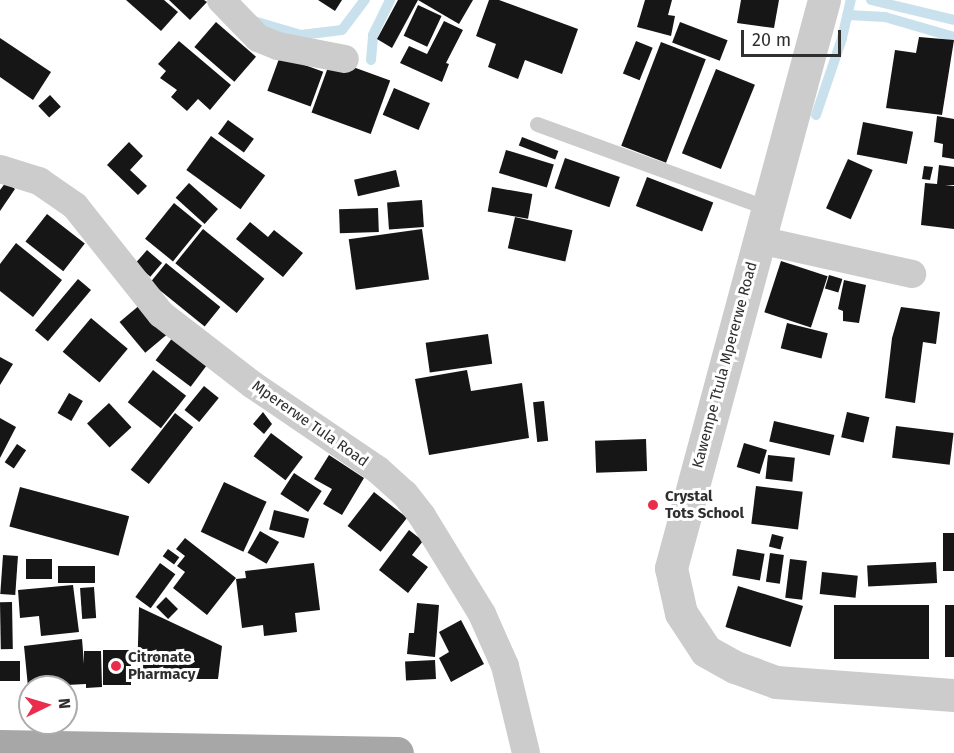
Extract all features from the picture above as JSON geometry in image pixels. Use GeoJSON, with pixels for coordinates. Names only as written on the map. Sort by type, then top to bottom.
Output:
{"type":"FeatureCollection","features":[{"type":"Feature","properties":{"kind":"main road"},"geometry":{"type":"LineString","coordinates":[[0,746],[397,753]]}},
{"type":"Feature","properties":{"kind":"street"},"geometry":{"type":"LineString","coordinates":[[221,0],[258,38],[278,46],[345,59]]}},
{"type":"Feature","properties":{"kind":"street","name":"Kawempe Ttula Mpererwe Road"},"geometry":{"type":"LineString","coordinates":[[824,0],[670,568],[681,613],[706,651],[735,667],[776,682],[954,695]]}},
{"type":"Feature","properties":{"kind":"street","name":"Mpererwe Tula Road"},"geometry":{"type":"LineString","coordinates":[[0,169],[39,182],[75,206],[161,314],[253,385],[378,470],[405,494],[422,516],[482,614],[505,666],[526,753]]}},
{"type":"Feature","properties":{"kind":"street"},"geometry":{"type":"LineString","coordinates":[[759,240],[912,274]]}},
{"type":"Feature","properties":{"kind":"lane"},"geometry":{"type":"LineString","coordinates":[[537,124],[768,208]]}},
{"type":"Feature","properties":{"kind":"building"},"geometry":{"type":"Polygon","coordinates":[[[126,0],[164,0],[178,12],[161,31],[126,0]]]}},
{"type":"Feature","properties":{"kind":"building"},"geometry":{"type":"Polygon","coordinates":[[[169,0],[204,0],[207,2],[190,20],[169,0]]]}},
{"type":"Feature","properties":{"kind":"building"},"geometry":{"type":"Polygon","coordinates":[[[318,0],[342,0],[335,11],[318,0]]]}},
{"type":"Feature","properties":{"kind":"building"},"geometry":{"type":"Polygon","coordinates":[[[398,0],[418,0],[392,48],[377,39],[398,0]]]}},
{"type":"Feature","properties":{"kind":"building"},"geometry":{"type":"Polygon","coordinates":[[[418,0],[473,0],[459,24],[418,0]]]}},
{"type":"Feature","properties":{"kind":"building"},"geometry":{"type":"Polygon","coordinates":[[[489,0],[499,0],[578,29],[562,74],[525,60],[518,79],[488,67],[496,44],[476,36],[489,0]]]}},
{"type":"Feature","properties":{"kind":"building"},"geometry":{"type":"Polygon","coordinates":[[[645,0],[672,0],[668,15],[675,16],[671,36],[637,27],[645,0]]]}},
{"type":"Feature","properties":{"kind":"building"},"geometry":{"type":"Polygon","coordinates":[[[741,0],[779,0],[774,28],[737,23],[741,0]]]}},
{"type":"Feature","properties":{"kind":"building"},"geometry":{"type":"Polygon","coordinates":[[[418,5],[442,16],[427,47],[404,36],[418,5]]]}},
{"type":"Feature","properties":{"kind":"building"},"geometry":{"type":"Polygon","coordinates":[[[444,21],[463,30],[446,63],[449,64],[442,82],[400,63],[409,46],[427,54],[444,21]]]}},
{"type":"Feature","properties":{"kind":"building"},"geometry":{"type":"Polygon","coordinates":[[[216,22],[256,57],[234,82],[194,47],[216,22]]]}},
{"type":"Feature","properties":{"kind":"building"},"geometry":{"type":"Polygon","coordinates":[[[680,22],[728,40],[720,61],[672,43],[680,22]]]}},
{"type":"Feature","properties":{"kind":"building"},"geometry":{"type":"Polygon","coordinates":[[[919,37],[954,40],[942,115],[886,108],[895,50],[916,53],[919,37]]]}},
{"type":"Feature","properties":{"kind":"building"},"geometry":{"type":"Polygon","coordinates":[[[0,38],[51,72],[33,100],[0,77],[0,38]]]}},
{"type":"Feature","properties":{"kind":"building"},"geometry":{"type":"Polygon","coordinates":[[[179,41],[231,85],[210,110],[198,99],[187,111],[171,97],[177,90],[160,78],[166,71],[158,64],[179,41]]]}},
{"type":"Feature","properties":{"kind":"building"},"geometry":{"type":"Polygon","coordinates":[[[636,41],[653,48],[640,80],[623,73],[636,41]]]}},
{"type":"Feature","properties":{"kind":"building"},"geometry":{"type":"Polygon","coordinates":[[[661,42],[706,59],[666,163],[621,146],[661,42]]]}},
{"type":"Feature","properties":{"kind":"building"},"geometry":{"type":"Polygon","coordinates":[[[280,56],[323,72],[311,107],[267,91],[280,56]]]}},
{"type":"Feature","properties":{"kind":"building"},"geometry":{"type":"Polygon","coordinates":[[[331,59],[390,81],[371,134],[312,113],[331,59]]]}},
{"type":"Feature","properties":{"kind":"building"},"geometry":{"type":"Polygon","coordinates":[[[716,69],[755,85],[721,169],[682,153],[716,69]]]}},
{"type":"Feature","properties":{"kind":"building"},"geometry":{"type":"Polygon","coordinates":[[[394,88],[430,103],[419,130],[383,115],[394,88]]]}},
{"type":"Feature","properties":{"kind":"building"},"geometry":{"type":"Polygon","coordinates":[[[50,95],[61,107],[49,118],[38,106],[50,95]]]}},
{"type":"Feature","properties":{"kind":"building"},"geometry":{"type":"Polygon","coordinates":[[[937,116],[954,119],[954,159],[942,157],[943,144],[934,142],[937,116]]]}},
{"type":"Feature","properties":{"kind":"building"},"geometry":{"type":"Polygon","coordinates":[[[228,120],[254,139],[244,153],[218,134],[228,120]]]}},
{"type":"Feature","properties":{"kind":"building"},"geometry":{"type":"Polygon","coordinates":[[[863,122],[913,132],[907,164],[857,154],[863,122]]]}},
{"type":"Feature","properties":{"kind":"building"},"geometry":{"type":"Polygon","coordinates":[[[211,136],[265,175],[241,209],[186,170],[211,136]]]}},
{"type":"Feature","properties":{"kind":"building"},"geometry":{"type":"Polygon","coordinates":[[[522,137],[558,151],[555,159],[519,145],[522,137]]]}},
{"type":"Feature","properties":{"kind":"building"},"geometry":{"type":"Polygon","coordinates":[[[129,142],[143,156],[130,170],[147,186],[138,195],[107,165],[129,142]]]}},
{"type":"Feature","properties":{"kind":"building"},"geometry":{"type":"Polygon","coordinates":[[[506,150],[554,165],[547,188],[499,173],[506,150]]]}},
{"type":"Feature","properties":{"kind":"building"},"geometry":{"type":"Polygon","coordinates":[[[565,158],[620,177],[609,207],[555,188],[565,158]]]}},
{"type":"Feature","properties":{"kind":"building"},"geometry":{"type":"Polygon","coordinates":[[[848,159],[873,170],[851,219],[826,208],[848,159]]]}},
{"type":"Feature","properties":{"kind":"building"},"geometry":{"type":"Polygon","coordinates":[[[939,165],[954,167],[954,185],[945,185],[954,186],[954,229],[921,225],[925,183],[937,184],[939,165]]]}},
{"type":"Feature","properties":{"kind":"building"},"geometry":{"type":"Polygon","coordinates":[[[924,166],[933,167],[930,180],[922,179],[924,166]]]}},
{"type":"Feature","properties":{"kind":"building"},"geometry":{"type":"Polygon","coordinates":[[[396,170],[400,187],[358,196],[354,180],[396,170]]]}},
{"type":"Feature","properties":{"kind":"building"},"geometry":{"type":"Polygon","coordinates":[[[647,177],[713,202],[702,231],[636,206],[647,177]]]}},
{"type":"Feature","properties":{"kind":"building"},"geometry":{"type":"Polygon","coordinates":[[[6,182],[15,189],[0,211],[0,190],[6,182]]]}},
{"type":"Feature","properties":{"kind":"building"},"geometry":{"type":"Polygon","coordinates":[[[189,183],[218,209],[205,224],[176,198],[189,183]]]}},
{"type":"Feature","properties":{"kind":"building"},"geometry":{"type":"Polygon","coordinates":[[[492,187],[532,194],[528,219],[488,212],[492,187]]]}},
{"type":"Feature","properties":{"kind":"building"},"geometry":{"type":"Polygon","coordinates":[[[422,200],[424,227],[389,229],[387,202],[422,200]]]}},
{"type":"Feature","properties":{"kind":"building"},"geometry":{"type":"Polygon","coordinates":[[[174,203],[202,226],[173,261],[145,239],[174,203]]]}},
{"type":"Feature","properties":{"kind":"building"},"geometry":{"type":"Polygon","coordinates":[[[378,208],[379,232],[340,233],[339,209],[378,208]]]}},
{"type":"Feature","properties":{"kind":"building"},"geometry":{"type":"Polygon","coordinates":[[[47,214],[85,244],[63,271],[25,242],[47,214]]]}},
{"type":"Feature","properties":{"kind":"building"},"geometry":{"type":"Polygon","coordinates":[[[515,217],[572,230],[565,261],[508,248],[515,217]]]}},
{"type":"Feature","properties":{"kind":"building"},"geometry":{"type":"Polygon","coordinates":[[[250,222],[268,237],[274,230],[303,253],[283,277],[236,239],[250,222]]]}},
{"type":"Feature","properties":{"kind":"building"},"geometry":{"type":"Polygon","coordinates":[[[203,229],[264,279],[237,313],[175,263],[203,229]]]}},
{"type":"Feature","properties":{"kind":"building"},"geometry":{"type":"Polygon","coordinates":[[[422,229],[429,280],[356,290],[349,239],[422,229]]]}},
{"type":"Feature","properties":{"kind":"building"},"geometry":{"type":"Polygon","coordinates":[[[16,243],[62,280],[33,317],[0,291],[0,264],[16,243]]]}},
{"type":"Feature","properties":{"kind":"building"},"geometry":{"type":"Polygon","coordinates":[[[147,250],[162,263],[150,277],[135,264],[147,250]]]}},
{"type":"Feature","properties":{"kind":"building"},"geometry":{"type":"Polygon","coordinates":[[[781,261],[828,276],[811,327],[764,312],[781,261]]]}},
{"type":"Feature","properties":{"kind":"building"},"geometry":{"type":"Polygon","coordinates":[[[166,263],[220,307],[205,326],[150,282],[166,263]]]}},
{"type":"Feature","properties":{"kind":"building"},"geometry":{"type":"Polygon","coordinates":[[[829,275],[842,279],[838,292],[825,288],[829,275]]]}},
{"type":"Feature","properties":{"kind":"building"},"geometry":{"type":"Polygon","coordinates":[[[78,279],[91,290],[48,341],[35,330],[78,279]]]}},
{"type":"Feature","properties":{"kind":"building"},"geometry":{"type":"Polygon","coordinates":[[[844,280],[866,285],[859,323],[843,321],[843,311],[838,309],[844,280]]]}},
{"type":"Feature","properties":{"kind":"building"},"geometry":{"type":"Polygon","coordinates":[[[141,304],[167,335],[145,353],[120,322],[141,304]]]}},
{"type":"Feature","properties":{"kind":"building"},"geometry":{"type":"Polygon","coordinates":[[[901,307],[940,312],[936,344],[923,342],[915,403],[885,398],[892,338],[901,307]]]}},
{"type":"Feature","properties":{"kind":"building"},"geometry":{"type":"Polygon","coordinates":[[[91,318],[128,349],[99,383],[63,352],[91,318]]]}},
{"type":"Feature","properties":{"kind":"building"},"geometry":{"type":"Polygon","coordinates":[[[787,323],[828,333],[821,358],[781,348],[787,323]]]}},
{"type":"Feature","properties":{"kind":"building"},"geometry":{"type":"Polygon","coordinates":[[[488,334],[492,364],[430,372],[426,343],[488,334]]]}},
{"type":"Feature","properties":{"kind":"building"},"geometry":{"type":"Polygon","coordinates":[[[173,337],[208,363],[191,387],[156,360],[173,337]]]}},
{"type":"Feature","properties":{"kind":"building"},"geometry":{"type":"Polygon","coordinates":[[[0,357],[13,364],[0,385],[0,357]]]}},
{"type":"Feature","properties":{"kind":"building"},"geometry":{"type":"Polygon","coordinates":[[[153,370],[186,396],[161,428],[128,402],[153,370]]]}},
{"type":"Feature","properties":{"kind":"building"},"geometry":{"type":"Polygon","coordinates":[[[467,370],[471,391],[522,383],[529,438],[429,455],[415,379],[467,370]]]}},
{"type":"Feature","properties":{"kind":"building"},"geometry":{"type":"Polygon","coordinates":[[[204,386],[219,398],[199,422],[184,410],[204,386]]]}},
{"type":"Feature","properties":{"kind":"building"},"geometry":{"type":"Polygon","coordinates":[[[69,393],[83,401],[71,421],[58,413],[69,393]]]}},
{"type":"Feature","properties":{"kind":"building"},"geometry":{"type":"Polygon","coordinates":[[[544,401],[548,441],[537,442],[533,402],[544,401]]]}},
{"type":"Feature","properties":{"kind":"building"},"geometry":{"type":"Polygon","coordinates":[[[109,403],[132,427],[110,448],[87,423],[109,403]]]}},
{"type":"Feature","properties":{"kind":"building"},"geometry":{"type":"Polygon","coordinates":[[[263,412],[272,424],[264,434],[253,424],[263,412]]]}},
{"type":"Feature","properties":{"kind":"building"},"geometry":{"type":"Polygon","coordinates":[[[847,412],[869,417],[864,443],[841,437],[847,412]]]}},
{"type":"Feature","properties":{"kind":"building"},"geometry":{"type":"Polygon","coordinates":[[[175,413],[193,427],[149,484],[131,470],[175,413]]]}},
{"type":"Feature","properties":{"kind":"building"},"geometry":{"type":"Polygon","coordinates":[[[0,418],[16,427],[0,458],[0,418]]]}},
{"type":"Feature","properties":{"kind":"building"},"geometry":{"type":"Polygon","coordinates":[[[774,421],[834,435],[830,455],[769,441],[774,421]]]}},
{"type":"Feature","properties":{"kind":"building"},"geometry":{"type":"Polygon","coordinates":[[[896,426],[954,433],[950,465],[892,458],[896,426]]]}},
{"type":"Feature","properties":{"kind":"building"},"geometry":{"type":"Polygon","coordinates":[[[271,433],[303,457],[285,480],[254,456],[271,433]]]}},
{"type":"Feature","properties":{"kind":"building"},"geometry":{"type":"Polygon","coordinates":[[[646,439],[647,471],[596,473],[595,441],[646,439]]]}},
{"type":"Feature","properties":{"kind":"building"},"geometry":{"type":"Polygon","coordinates":[[[744,443],[767,450],[760,474],[737,467],[744,443]]]}},
{"type":"Feature","properties":{"kind":"building"},"geometry":{"type":"Polygon","coordinates":[[[17,444],[26,450],[14,468],[5,462],[17,444]]]}},
{"type":"Feature","properties":{"kind":"building"},"geometry":{"type":"Polygon","coordinates":[[[329,455],[364,478],[342,515],[323,504],[332,489],[314,479],[329,455]]]}},
{"type":"Feature","properties":{"kind":"building"},"geometry":{"type":"Polygon","coordinates":[[[768,455],[795,458],[792,482],[765,479],[768,455]]]}},
{"type":"Feature","properties":{"kind":"building"},"geometry":{"type":"Polygon","coordinates":[[[294,473],[322,491],[308,512],[280,494],[294,473]]]}},
{"type":"Feature","properties":{"kind":"building"},"geometry":{"type":"Polygon","coordinates":[[[224,482],[267,502],[243,552],[201,532],[224,482]]]}},
{"type":"Feature","properties":{"kind":"building"},"geometry":{"type":"Polygon","coordinates":[[[756,486],[803,492],[798,529],[751,524],[756,486]]]}},
{"type":"Feature","properties":{"kind":"building"},"geometry":{"type":"Polygon","coordinates":[[[20,487],[129,516],[119,556],[9,527],[20,487]]]}},
{"type":"Feature","properties":{"kind":"building"},"geometry":{"type":"Polygon","coordinates":[[[374,492],[407,518],[381,552],[348,526],[374,492]]]}},
{"type":"Feature","properties":{"kind":"building"},"geometry":{"type":"Polygon","coordinates":[[[274,510],[309,519],[304,538],[269,529],[274,510]]]}},
{"type":"Feature","properties":{"kind":"building"},"geometry":{"type":"Polygon","coordinates":[[[409,530],[423,541],[412,555],[428,567],[408,593],[379,570],[409,530]]]}},
{"type":"Feature","properties":{"kind":"building"},"geometry":{"type":"Polygon","coordinates":[[[260,531],[279,542],[267,564],[248,553],[260,531]]]}},
{"type":"Feature","properties":{"kind":"building"},"geometry":{"type":"Polygon","coordinates":[[[943,533],[954,533],[954,571],[943,571],[943,533]]]}},
{"type":"Feature","properties":{"kind":"building"},"geometry":{"type":"Polygon","coordinates":[[[772,534],[784,537],[780,550],[769,547],[772,534]]]}},
{"type":"Feature","properties":{"kind":"building"},"geometry":{"type":"Polygon","coordinates":[[[185,538],[236,578],[207,615],[173,588],[185,572],[177,566],[185,556],[176,549],[185,538]]]}},
{"type":"Feature","properties":{"kind":"building"},"geometry":{"type":"Polygon","coordinates":[[[168,549],[179,557],[174,565],[163,556],[168,549]]]}},
{"type":"Feature","properties":{"kind":"building"},"geometry":{"type":"Polygon","coordinates":[[[737,549],[765,554],[760,580],[732,576],[737,549]]]}},
{"type":"Feature","properties":{"kind":"building"},"geometry":{"type":"Polygon","coordinates":[[[770,553],[784,555],[780,584],[766,582],[770,553]]]}},
{"type":"Feature","properties":{"kind":"building"},"geometry":{"type":"Polygon","coordinates":[[[3,555],[18,556],[15,595],[0,594],[3,555]]]}},
{"type":"Feature","properties":{"kind":"building"},"geometry":{"type":"Polygon","coordinates":[[[26,559],[52,559],[52,579],[26,579],[26,559]]]}},
{"type":"Feature","properties":{"kind":"building"},"geometry":{"type":"Polygon","coordinates":[[[790,559],[807,561],[802,600],[785,598],[790,559]]]}},
{"type":"Feature","properties":{"kind":"building"},"geometry":{"type":"Polygon","coordinates":[[[936,562],[937,583],[868,587],[867,566],[936,562]]]}},
{"type":"Feature","properties":{"kind":"building"},"geometry":{"type":"Polygon","coordinates":[[[160,563],[175,574],[151,608],[135,597],[160,563]]]}},
{"type":"Feature","properties":{"kind":"building"},"geometry":{"type":"Polygon","coordinates":[[[314,563],[320,610],[295,613],[297,632],[264,636],[263,625],[242,628],[236,579],[246,578],[245,571],[314,563]]]}},
{"type":"Feature","properties":{"kind":"building"},"geometry":{"type":"Polygon","coordinates":[[[58,566],[95,566],[95,583],[58,583],[58,566]]]}},
{"type":"Feature","properties":{"kind":"building"},"geometry":{"type":"Polygon","coordinates":[[[822,572],[858,576],[856,598],[820,594],[822,572]]]}},
{"type":"Feature","properties":{"kind":"building"},"geometry":{"type":"Polygon","coordinates":[[[73,585],[79,632],[41,636],[39,616],[20,618],[18,590],[73,585]]]}},
{"type":"Feature","properties":{"kind":"building"},"geometry":{"type":"Polygon","coordinates":[[[738,586],[803,606],[790,647],[725,627],[738,586]]]}},
{"type":"Feature","properties":{"kind":"building"},"geometry":{"type":"Polygon","coordinates":[[[94,587],[96,618],[82,619],[80,588],[94,587]]]}},
{"type":"Feature","properties":{"kind":"building"},"geometry":{"type":"Polygon","coordinates":[[[166,597],[178,609],[168,619],[156,607],[166,597]]]}},
{"type":"Feature","properties":{"kind":"building"},"geometry":{"type":"Polygon","coordinates":[[[0,602],[12,602],[13,649],[1,649],[0,602]]]}},
{"type":"Feature","properties":{"kind":"building"},"geometry":{"type":"Polygon","coordinates":[[[417,603],[439,605],[435,657],[407,654],[409,633],[414,633],[417,603]]]}},
{"type":"Feature","properties":{"kind":"building"},"geometry":{"type":"Polygon","coordinates":[[[834,605],[929,605],[929,659],[834,659],[834,605]]]}},
{"type":"Feature","properties":{"kind":"building"},"geometry":{"type":"Polygon","coordinates":[[[945,605],[954,605],[954,657],[945,657],[945,605]]]}},
{"type":"Feature","properties":{"kind":"building"},"geometry":{"type":"Polygon","coordinates":[[[139,607],[222,646],[218,679],[137,679],[139,607]]]}},
{"type":"Feature","properties":{"kind":"building"},"geometry":{"type":"Polygon","coordinates":[[[461,620],[484,664],[451,682],[439,658],[449,652],[439,632],[461,620]]]}},
{"type":"Feature","properties":{"kind":"building"},"geometry":{"type":"Polygon","coordinates":[[[82,639],[84,664],[84,651],[101,651],[102,687],[86,688],[86,684],[78,684],[78,675],[27,675],[24,646],[82,639]]]}},
{"type":"Feature","properties":{"kind":"building"},"geometry":{"type":"Polygon","coordinates":[[[103,650],[131,650],[131,685],[103,685],[103,650]]]}},
{"type":"Feature","properties":{"kind":"building"},"geometry":{"type":"Polygon","coordinates":[[[435,660],[436,679],[406,681],[405,662],[435,660]]]}},
{"type":"Feature","properties":{"kind":"building"},"geometry":{"type":"Polygon","coordinates":[[[0,661],[20,661],[18,681],[0,681],[0,661]]]}},
{"type":"Feature","properties":{"kind":"waterway"},"geometry":{"type":"LineString","coordinates":[[257,22],[301,35],[342,30],[365,0]]}},
{"type":"Feature","properties":{"kind":"waterway"},"geometry":{"type":"LineString","coordinates":[[371,60],[373,35],[390,0]]}},
{"type":"Feature","properties":{"kind":"waterway"},"geometry":{"type":"LineString","coordinates":[[816,115],[842,38],[851,0]]}},
{"type":"Feature","properties":{"kind":"waterway"},"geometry":{"type":"LineString","coordinates":[[871,0],[954,20]]}},
{"type":"Feature","properties":{"kind":"waterway"},"geometry":{"type":"LineString","coordinates":[[848,15],[885,17],[954,37]]}},
{"type":"Feature","properties":{"kind":"place","name":"Crystal Tots School"},"geometry":{"type":"Point","coordinates":[653,505]}},
{"type":"Feature","properties":{"kind":"place","name":"Citronate Pharmacy"},"geometry":{"type":"Point","coordinates":[116,666]}}]}
